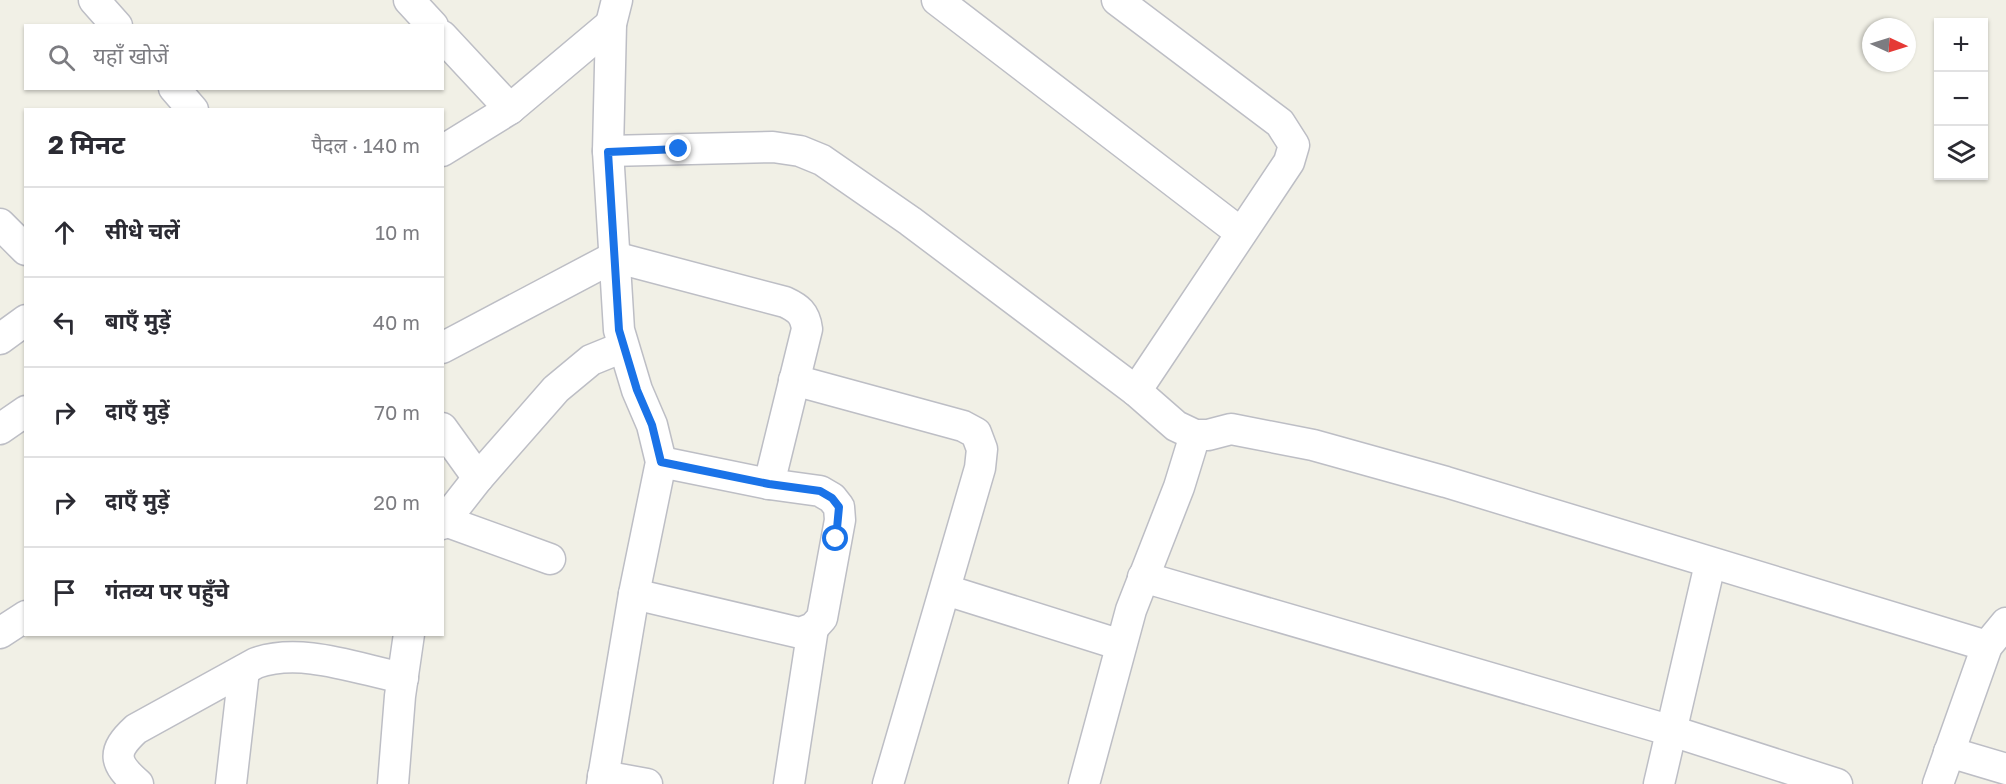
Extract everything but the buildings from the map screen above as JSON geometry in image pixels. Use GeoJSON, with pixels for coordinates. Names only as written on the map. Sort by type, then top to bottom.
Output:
{"type":"FeatureCollection","features":[{"type":"Feature","properties":{"kind":"street"},"geometry":{"type":"LineString","coordinates":[[94,0],[115,24]]}},
{"type":"Feature","properties":{"kind":"street"},"geometry":{"type":"LineString","coordinates":[[409,0],[431,24]]}},
{"type":"Feature","properties":{"kind":"street"},"geometry":{"type":"LineString","coordinates":[[937,0],[1241,233]]}},
{"type":"Feature","properties":{"kind":"street"},"geometry":{"type":"LineString","coordinates":[[1117,0],[1280,123],[1294,145],[1289,162],[1136,391]]}},
{"type":"Feature","properties":{"kind":"street"},"geometry":{"type":"LineString","coordinates":[[444,151],[510,109],[614,12]]}},
{"type":"Feature","properties":{"kind":"street"},"geometry":{"type":"LineString","coordinates":[[614,12],[608,152],[614,257],[623,347],[637,390],[652,425],[661,462],[634,594],[602,780],[647,784]]}},
{"type":"Feature","properties":{"kind":"street"},"geometry":{"type":"LineString","coordinates":[[444,38],[510,109]]}},
{"type":"Feature","properties":{"kind":"street"},"geometry":{"type":"LineString","coordinates":[[176,90],[191,108]]}},
{"type":"Feature","properties":{"kind":"street"},"geometry":{"type":"LineString","coordinates":[[608,152],[773,147],[800,151],[822,160],[910,221],[1136,391],[1176,426],[1195,435],[1208,435],[1231,429],[1313,445],[1446,482],[1710,564],[1987,646]]}},
{"type":"Feature","properties":{"kind":"street"},"geometry":{"type":"LineString","coordinates":[[0,224],[24,248]]}},
{"type":"Feature","properties":{"kind":"street"},"geometry":{"type":"LineString","coordinates":[[444,347],[614,257],[765,295],[797,308],[806,317],[807,328],[769,484]]}},
{"type":"Feature","properties":{"kind":"street"},"geometry":{"type":"LineString","coordinates":[[0,339],[24,321]]}},
{"type":"Feature","properties":{"kind":"street"},"geometry":{"type":"LineString","coordinates":[[550,558],[444,523],[478,478],[556,388],[591,360],[623,347]]}},
{"type":"Feature","properties":{"kind":"street"},"geometry":{"type":"LineString","coordinates":[[794,380],[963,426],[976,433],[982,449],[980,468],[946,590],[888,784]]}},
{"type":"Feature","properties":{"kind":"street"},"geometry":{"type":"LineString","coordinates":[[0,429],[24,412]]}},
{"type":"Feature","properties":{"kind":"street"},"geometry":{"type":"LineString","coordinates":[[444,431],[478,478]]}},
{"type":"Feature","properties":{"kind":"street"},"geometry":{"type":"LineString","coordinates":[[1090,783],[1120,645],[1143,578],[1179,487],[1195,435]]}},
{"type":"Feature","properties":{"kind":"street"},"geometry":{"type":"LineString","coordinates":[[634,594],[800,633],[813,628],[822,618],[840,520],[839,507],[832,498],[820,491],[769,484],[661,462]]}},
{"type":"Feature","properties":{"kind":"street"},"geometry":{"type":"LineString","coordinates":[[1659,784],[1710,564]]}},
{"type":"Feature","properties":{"kind":"street"},"geometry":{"type":"LineString","coordinates":[[1143,578],[1672,731],[1837,784]]}},
{"type":"Feature","properties":{"kind":"street"},"geometry":{"type":"LineString","coordinates":[[946,590],[1120,645]]}},
{"type":"Feature","properties":{"kind":"street"},"geometry":{"type":"LineString","coordinates":[[0,633],[24,617]]}},
{"type":"Feature","properties":{"kind":"street"},"geometry":{"type":"LineString","coordinates":[[1938,784],[1987,646],[2006,623]]}},
{"type":"Feature","properties":{"kind":"street"},"geometry":{"type":"LineString","coordinates":[[789,784],[813,628]]}},
{"type":"Feature","properties":{"kind":"street"},"geometry":{"type":"LineString","coordinates":[[393,784],[409,636]]}},
{"type":"Feature","properties":{"kind":"street"},"geometry":{"type":"LineString","coordinates":[[138,784],[119,764],[118,752],[123,741],[136,729],[244,670],[272,658],[294,656],[403,678]]}},
{"type":"Feature","properties":{"kind":"street"},"geometry":{"type":"LineString","coordinates":[[231,784],[244,670]]}},
{"type":"Feature","properties":{"kind":"street"},"geometry":{"type":"LineString","coordinates":[[1949,753],[2006,769]]}},
{"type":"Feature","properties":{"kind":"route"},"geometry":{"type":"LineString","coordinates":[[679,149],[608,152],[619,330],[637,390],[652,425],[661,462],[769,484],[820,491],[832,498],[839,507],[840,520],[836,539]]}}]}
